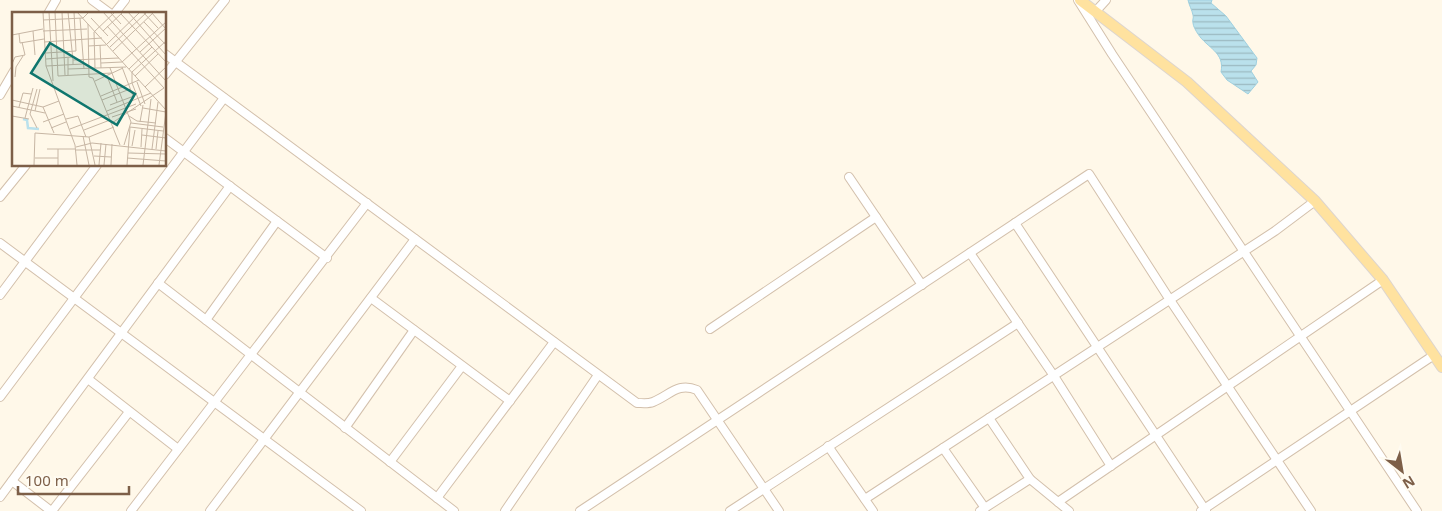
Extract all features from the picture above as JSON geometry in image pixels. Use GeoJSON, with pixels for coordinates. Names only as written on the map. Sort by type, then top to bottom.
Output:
{"type":"FeatureCollection","features":[{"type":"Feature","properties":{"kind":"main road"},"geometry":{"type":"LineString","coordinates":[[1079,0],[1187,82],[1315,201],[1383,280],[1442,367]]}},
{"type":"Feature","properties":{"kind":"street"},"geometry":{"type":"LineString","coordinates":[[49,12],[56,0]]}},
{"type":"Feature","properties":{"kind":"street"},"geometry":{"type":"LineString","coordinates":[[92,0],[109,12]]}},
{"type":"Feature","properties":{"kind":"street"},"geometry":{"type":"LineString","coordinates":[[114,12],[125,0]]}},
{"type":"Feature","properties":{"kind":"street"},"geometry":{"type":"LineString","coordinates":[[166,74],[224,0]]}},
{"type":"Feature","properties":{"kind":"street"},"geometry":{"type":"LineString","coordinates":[[1079,0],[1244,252],[1418,511]]}},
{"type":"Feature","properties":{"kind":"street"},"geometry":{"type":"LineString","coordinates":[[1096,12],[1106,0]]}},
{"type":"Feature","properties":{"kind":"street"},"geometry":{"type":"LineString","coordinates":[[166,55],[637,403],[651,403],[679,388],[688,386],[698,390],[779,511]]}},
{"type":"Feature","properties":{"kind":"street"},"geometry":{"type":"LineString","coordinates":[[0,94],[12,74]]}},
{"type":"Feature","properties":{"kind":"street"},"geometry":{"type":"LineString","coordinates":[[0,397],[224,98]]}},
{"type":"Feature","properties":{"kind":"street"},"geometry":{"type":"LineString","coordinates":[[166,139],[327,258]]}},
{"type":"Feature","properties":{"kind":"street"},"geometry":{"type":"LineString","coordinates":[[0,197],[25,166]]}},
{"type":"Feature","properties":{"kind":"street"},"geometry":{"type":"LineString","coordinates":[[0,295],[96,166]]}},
{"type":"Feature","properties":{"kind":"street"},"geometry":{"type":"LineString","coordinates":[[580,511],[1089,174],[1170,300],[1312,511]]}},
{"type":"Feature","properties":{"kind":"street"},"geometry":{"type":"LineString","coordinates":[[849,177],[922,285]]}},
{"type":"Feature","properties":{"kind":"street"},"geometry":{"type":"LineString","coordinates":[[0,497],[230,186]]}},
{"type":"Feature","properties":{"kind":"street"},"geometry":{"type":"LineString","coordinates":[[865,499],[1275,232],[1315,201]]}},
{"type":"Feature","properties":{"kind":"street"},"geometry":{"type":"LineString","coordinates":[[131,511],[250,354],[327,258],[367,203]]}},
{"type":"Feature","properties":{"kind":"street"},"geometry":{"type":"LineString","coordinates":[[710,329],[876,217]]}},
{"type":"Feature","properties":{"kind":"street"},"geometry":{"type":"LineString","coordinates":[[206,320],[277,221]]}},
{"type":"Feature","properties":{"kind":"street"},"geometry":{"type":"LineString","coordinates":[[1015,223],[1204,510],[1434,355]]}},
{"type":"Feature","properties":{"kind":"street"},"geometry":{"type":"LineString","coordinates":[[210,511],[415,239]]}},
{"type":"Feature","properties":{"kind":"street"},"geometry":{"type":"LineString","coordinates":[[0,244],[362,511]]}},
{"type":"Feature","properties":{"kind":"street"},"geometry":{"type":"LineString","coordinates":[[970,253],[1054,376],[1111,466]]}},
{"type":"Feature","properties":{"kind":"street"},"geometry":{"type":"LineString","coordinates":[[1058,502],[1383,280]]}},
{"type":"Feature","properties":{"kind":"street"},"geometry":{"type":"LineString","coordinates":[[158,283],[454,511]]}},
{"type":"Feature","properties":{"kind":"street"},"geometry":{"type":"LineString","coordinates":[[371,298],[510,401]]}},
{"type":"Feature","properties":{"kind":"street"},"geometry":{"type":"LineString","coordinates":[[730,511],[1018,323]]}},
{"type":"Feature","properties":{"kind":"street"},"geometry":{"type":"LineString","coordinates":[[345,428],[414,330]]}},
{"type":"Feature","properties":{"kind":"street"},"geometry":{"type":"LineString","coordinates":[[437,498],[554,342]]}},
{"type":"Feature","properties":{"kind":"street"},"geometry":{"type":"LineString","coordinates":[[390,462],[462,366]]}},
{"type":"Feature","properties":{"kind":"street"},"geometry":{"type":"LineString","coordinates":[[506,511],[598,375]]}},
{"type":"Feature","properties":{"kind":"street"},"geometry":{"type":"LineString","coordinates":[[88,379],[178,450]]}},
{"type":"Feature","properties":{"kind":"street"},"geometry":{"type":"LineString","coordinates":[[12,481],[52,511],[129,412]]}},
{"type":"Feature","properties":{"kind":"street"},"geometry":{"type":"LineString","coordinates":[[989,418],[1030,479],[1069,511]]}},
{"type":"Feature","properties":{"kind":"street"},"geometry":{"type":"LineString","coordinates":[[828,446],[873,511]]}},
{"type":"Feature","properties":{"kind":"street"},"geometry":{"type":"LineString","coordinates":[[943,448],[982,509],[1030,479]]}},
{"type":"Feature","properties":{"kind":"water"},"geometry":{"type":"Polygon","coordinates":[[[1188,0],[1212,0],[1211,3],[1226,16],[1257,58],[1256,65],[1251,71],[1258,82],[1248,94],[1227,80],[1221,72],[1222,65],[1218,55],[1202,39],[1194,27],[1188,0]]]}}]}
